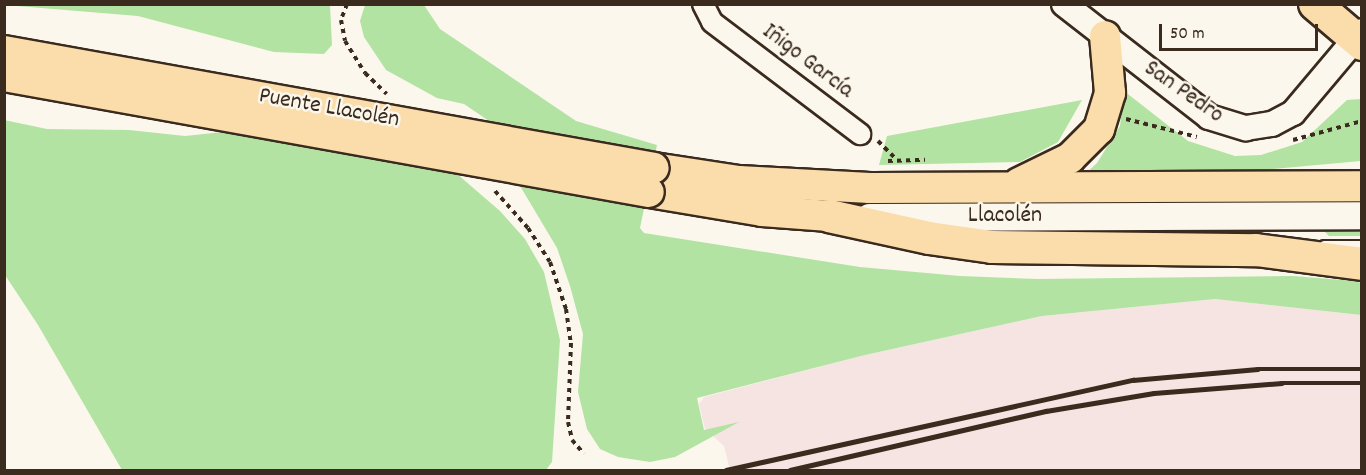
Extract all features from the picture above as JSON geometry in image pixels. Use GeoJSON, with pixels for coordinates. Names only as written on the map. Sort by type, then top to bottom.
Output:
{"type":"FeatureCollection","features":[{"type":"Feature","properties":{"kind":"highway"},"geometry":{"type":"LineString","coordinates":[[1323,7],[1360,38]]}},
{"type":"Feature","properties":{"kind":"highway"},"geometry":{"type":"LineString","coordinates":[[829,216],[929,238],[992,247],[1256,250],[1362,264]]}},
{"type":"Feature","properties":{"kind":"main road"},"geometry":{"type":"LineString","coordinates":[[1008,188],[1070,158],[1099,129],[1110,93],[1105,36]]}},
{"type":"Feature","properties":{"kind":"main road","name":"Puente Llacolén"},"geometry":{"type":"LineString","coordinates":[[4,51],[651,180]]}},
{"type":"Feature","properties":{"kind":"main road","name":"Puente Llacolén"},"geometry":{"type":"LineString","coordinates":[[4,76],[651,180]]}},
{"type":"Feature","properties":{"kind":"main road","name":"Llacolén"},"geometry":{"type":"LineString","coordinates":[[651,180],[1008,188],[1362,186]]}},
{"type":"Feature","properties":{"kind":"main road","name":"Llacolén"},"geometry":{"type":"LineString","coordinates":[[651,180],[762,211],[829,216],[1362,215]]}},
{"type":"Feature","properties":{"kind":"street","name":"Iñigo García"},"geometry":{"type":"LineString","coordinates":[[704,4],[712,22],[860,134]]}},
{"type":"Feature","properties":{"kind":"street","name":"San Pedro"},"geometry":{"type":"LineString","coordinates":[[1064,4],[1209,117],[1246,128],[1272,124],[1293,113],[1360,38]]}},
{"type":"Feature","properties":{"kind":"lane"},"geometry":{"type":"LineString","coordinates":[[1256,250],[1362,245]]}},
{"type":"Feature","properties":{"kind":"path"},"geometry":{"type":"LineString","coordinates":[[347,4],[341,20],[345,40],[365,73],[389,96]]}},
{"type":"Feature","properties":{"kind":"path"},"geometry":{"type":"LineString","coordinates":[[489,184],[539,245],[549,262],[563,299],[571,343],[568,422],[572,440],[584,454]]}},
{"type":"Feature","properties":{"kind":"shaded area"},"geometry":{"type":"Polygon","coordinates":[[[1215,299],[1361,315],[1361,470],[730,470],[724,446],[705,429],[699,404],[704,397],[865,355],[1042,316],[1215,299]]]}},
{"type":"Feature","properties":{"kind":"green space"},"geometry":{"type":"Polygon","coordinates":[[[5,5],[330,5],[332,45],[324,54],[274,52],[138,16],[5,5]]]}},
{"type":"Feature","properties":{"kind":"green space"},"geometry":{"type":"Polygon","coordinates":[[[365,5],[424,5],[440,29],[576,121],[657,145],[640,228],[644,233],[860,267],[960,276],[1038,279],[1293,276],[1355,281],[1361,283],[1361,315],[1215,299],[1042,316],[865,355],[697,398],[704,430],[739,422],[675,457],[650,462],[618,457],[600,449],[587,429],[578,392],[583,334],[570,286],[557,248],[495,144],[492,123],[464,104],[437,98],[386,70],[364,37],[360,21],[365,5]]]}},
{"type":"Feature","properties":{"kind":"green space"},"geometry":{"type":"Polygon","coordinates":[[[1124,91],[1188,141],[1235,156],[1261,155],[1302,142],[1347,100],[1361,99],[1361,161],[1183,177],[1082,177],[1097,163],[1120,126],[1124,91]]]}},
{"type":"Feature","properties":{"kind":"green space"},"geometry":{"type":"Polygon","coordinates":[[[1082,100],[1058,142],[1020,162],[879,165],[887,136],[1082,100]]]}},
{"type":"Feature","properties":{"kind":"green space"},"geometry":{"type":"Polygon","coordinates":[[[4,120],[47,129],[129,130],[185,136],[260,128],[406,130],[500,211],[525,239],[544,272],[560,340],[552,462],[546,470],[122,470],[38,325],[5,275],[4,120]]]}},
{"type":"Feature","properties":{"kind":"green space"},"geometry":{"type":"Polygon","coordinates":[[[1361,226],[1361,236],[1329,236],[1324,231],[1361,226]]]}},
{"type":"Feature","properties":{"kind":"railway"},"geometry":{"type":"LineString","coordinates":[[726,470],[1133,380],[1258,369],[1362,369]]}},
{"type":"Feature","properties":{"kind":"railway"},"geometry":{"type":"LineString","coordinates":[[790,470],[1046,411],[1154,393],[1282,383],[1362,383]]}}]}
